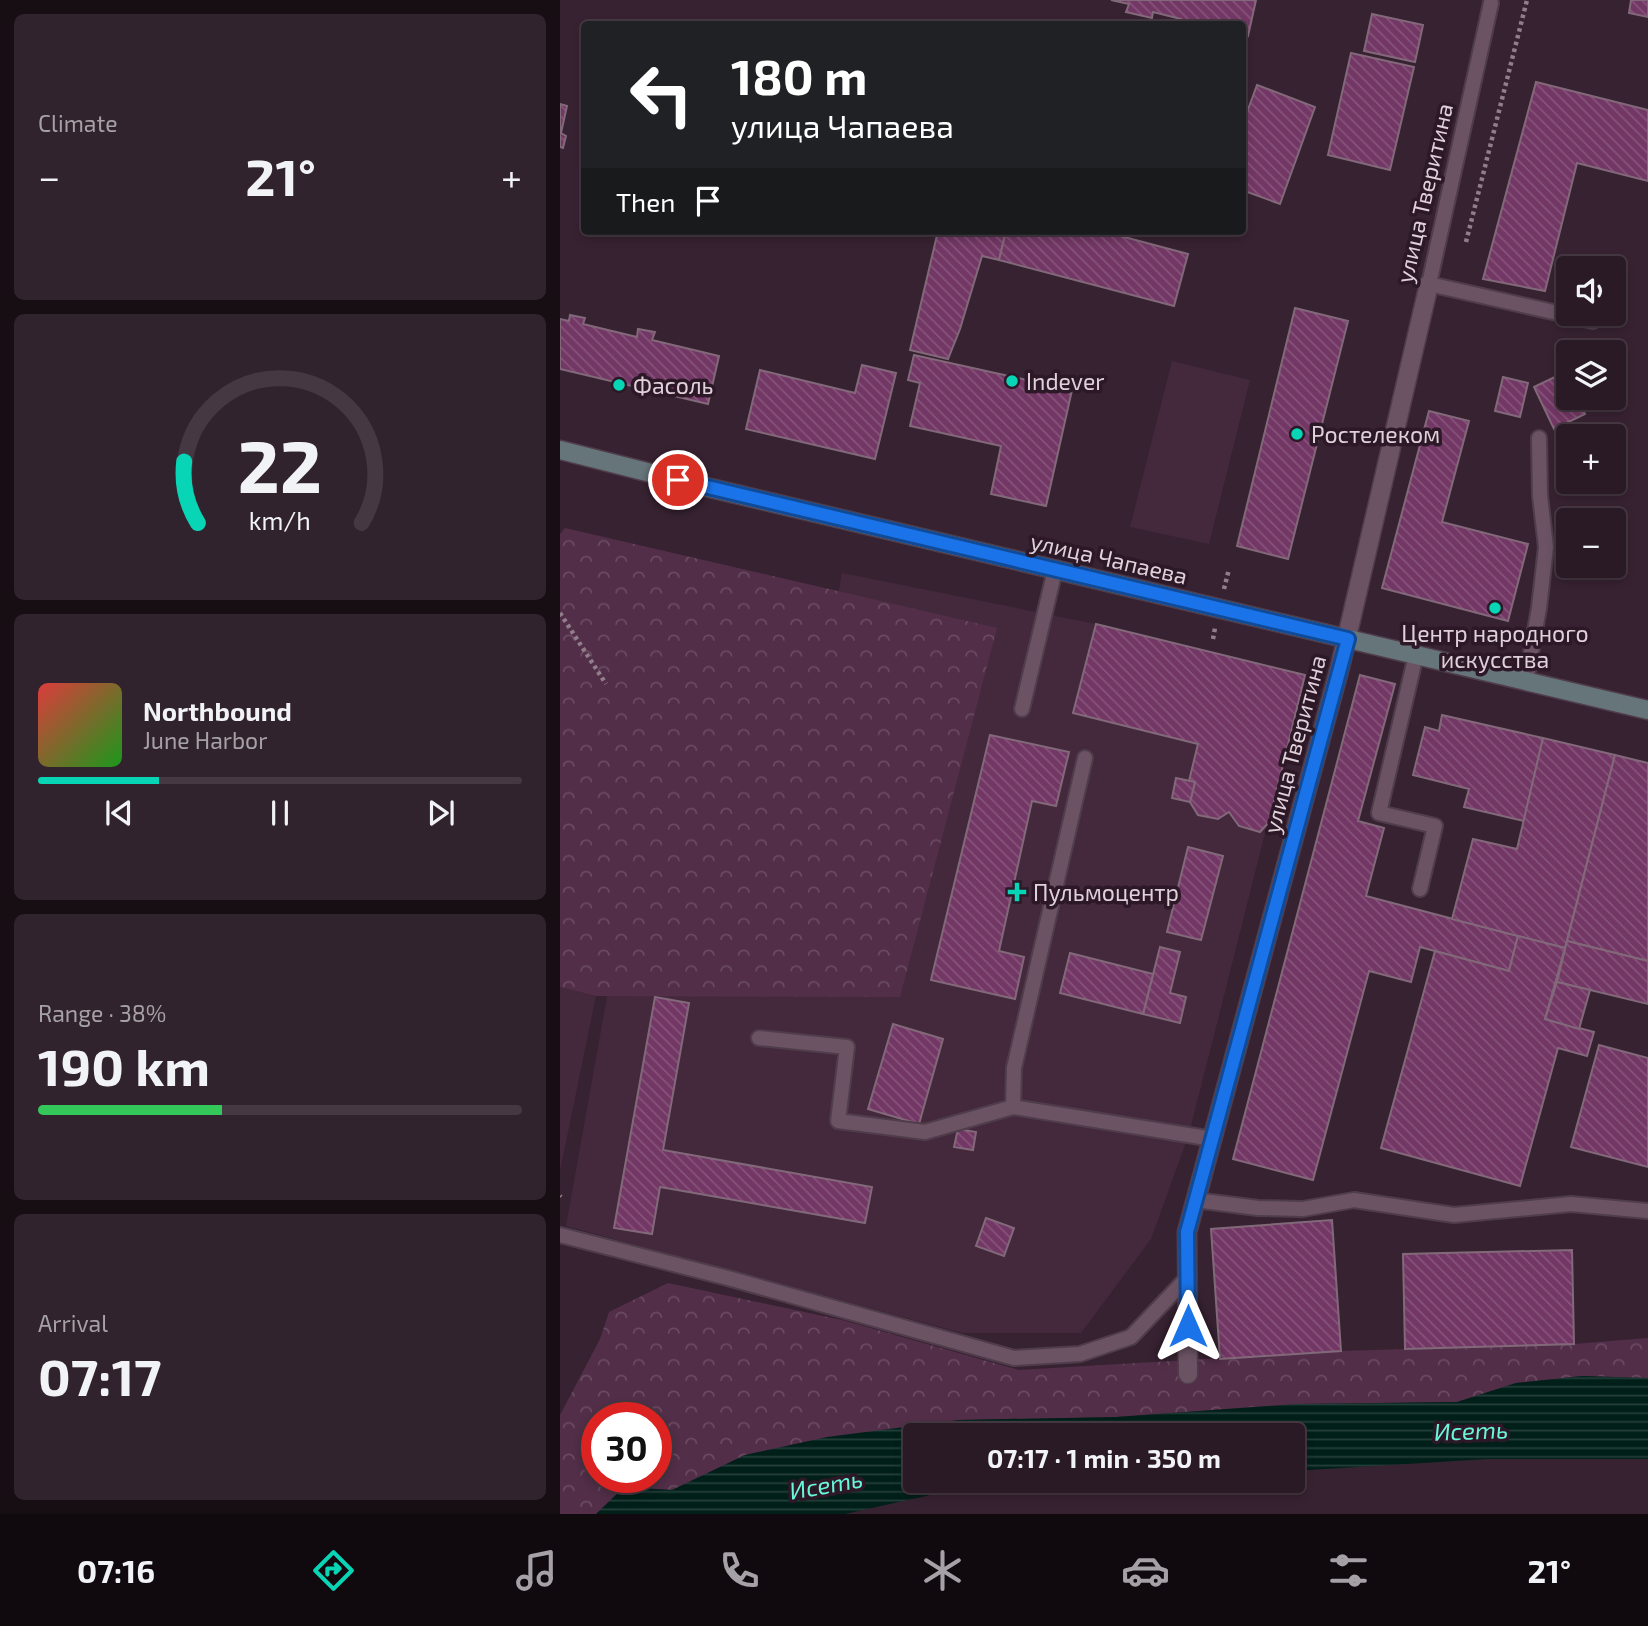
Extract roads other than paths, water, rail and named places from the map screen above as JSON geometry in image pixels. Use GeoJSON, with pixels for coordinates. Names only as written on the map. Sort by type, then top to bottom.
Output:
{"type":"FeatureCollection","features":[{"type":"Feature","properties":{"kind":"main road","name":"улица Чапаева"},"geometry":{"type":"LineString","coordinates":[[560,450],[1648,710]]}},
{"type":"Feature","properties":{"kind":"street","name":"улица Тверитина"},"geometry":{"type":"LineString","coordinates":[[1188,1374],[1187,1232],[1348,639],[1429,284]]}},
{"type":"Feature","properties":{"kind":"lane","name":"улица Тверитина"},"geometry":{"type":"LineString","coordinates":[[1429,284],[1492,3]]}},
{"type":"Feature","properties":{"kind":"lane"},"geometry":{"type":"LineString","coordinates":[[1429,284],[1556,313]]}},
{"type":"Feature","properties":{"kind":"lane"},"geometry":{"type":"LineString","coordinates":[[1526,681],[1546,547],[1540,496],[1539,438]]}},
{"type":"Feature","properties":{"kind":"lane"},"geometry":{"type":"LineString","coordinates":[[1022,709],[1055,570]]}},
{"type":"Feature","properties":{"kind":"lane"},"geometry":{"type":"LineString","coordinates":[[1416,655],[1379,813],[1435,826],[1420,889]]}},
{"type":"Feature","properties":{"kind":"lane"},"geometry":{"type":"LineString","coordinates":[[1013,1107],[1014,1068],[1085,758]]}},
{"type":"Feature","properties":{"kind":"lane"},"geometry":{"type":"LineString","coordinates":[[759,1038],[847,1047],[838,1121],[925,1132],[1013,1107],[1213,1139]]}},
{"type":"Feature","properties":{"kind":"lane"},"geometry":{"type":"LineString","coordinates":[[1195,1200],[1258,1208],[1303,1209],[1354,1200],[1454,1216],[1572,1204],[1648,1211]]}},
{"type":"Feature","properties":{"kind":"lane"},"geometry":{"type":"LineString","coordinates":[[560,1235],[728,1278],[1014,1358],[1080,1353],[1131,1337],[1188,1278]]}},
{"type":"Feature","properties":{"kind":"water","name":"Исеть"},"geometry":{"type":"Polygon","coordinates":[[[1582,1376],[1648,1378],[1648,1459],[1488,1459],[1305,1470],[1305,1423],[936,1423],[959,1420],[1116,1417],[1297,1404],[1457,1402],[1516,1383],[1582,1376]]]}},
{"type":"Feature","properties":{"kind":"water","name":"Исеть"},"geometry":{"type":"Polygon","coordinates":[[[903,1427],[903,1493],[940,1493],[845,1514],[596,1514],[618,1493],[672,1493],[672,1490],[745,1455],[827,1437],[903,1427]]]}},
{"type":"Feature","properties":{"kind":"place","name":"Indever"},"geometry":{"type":"Point","coordinates":[1012,381]}},
{"type":"Feature","properties":{"kind":"place","name":"Фасоль"},"geometry":{"type":"Point","coordinates":[619,385]}},
{"type":"Feature","properties":{"kind":"place","name":"Ростелеком"},"geometry":{"type":"Point","coordinates":[1297,434]}},
{"type":"Feature","properties":{"kind":"place","name":"Центр народного искусства"},"geometry":{"type":"Point","coordinates":[1495,608]}},
{"type":"Feature","properties":{"kind":"place","name":"Пульмоцентр"},"geometry":{"type":"Point","coordinates":[1017,892]}}]}
